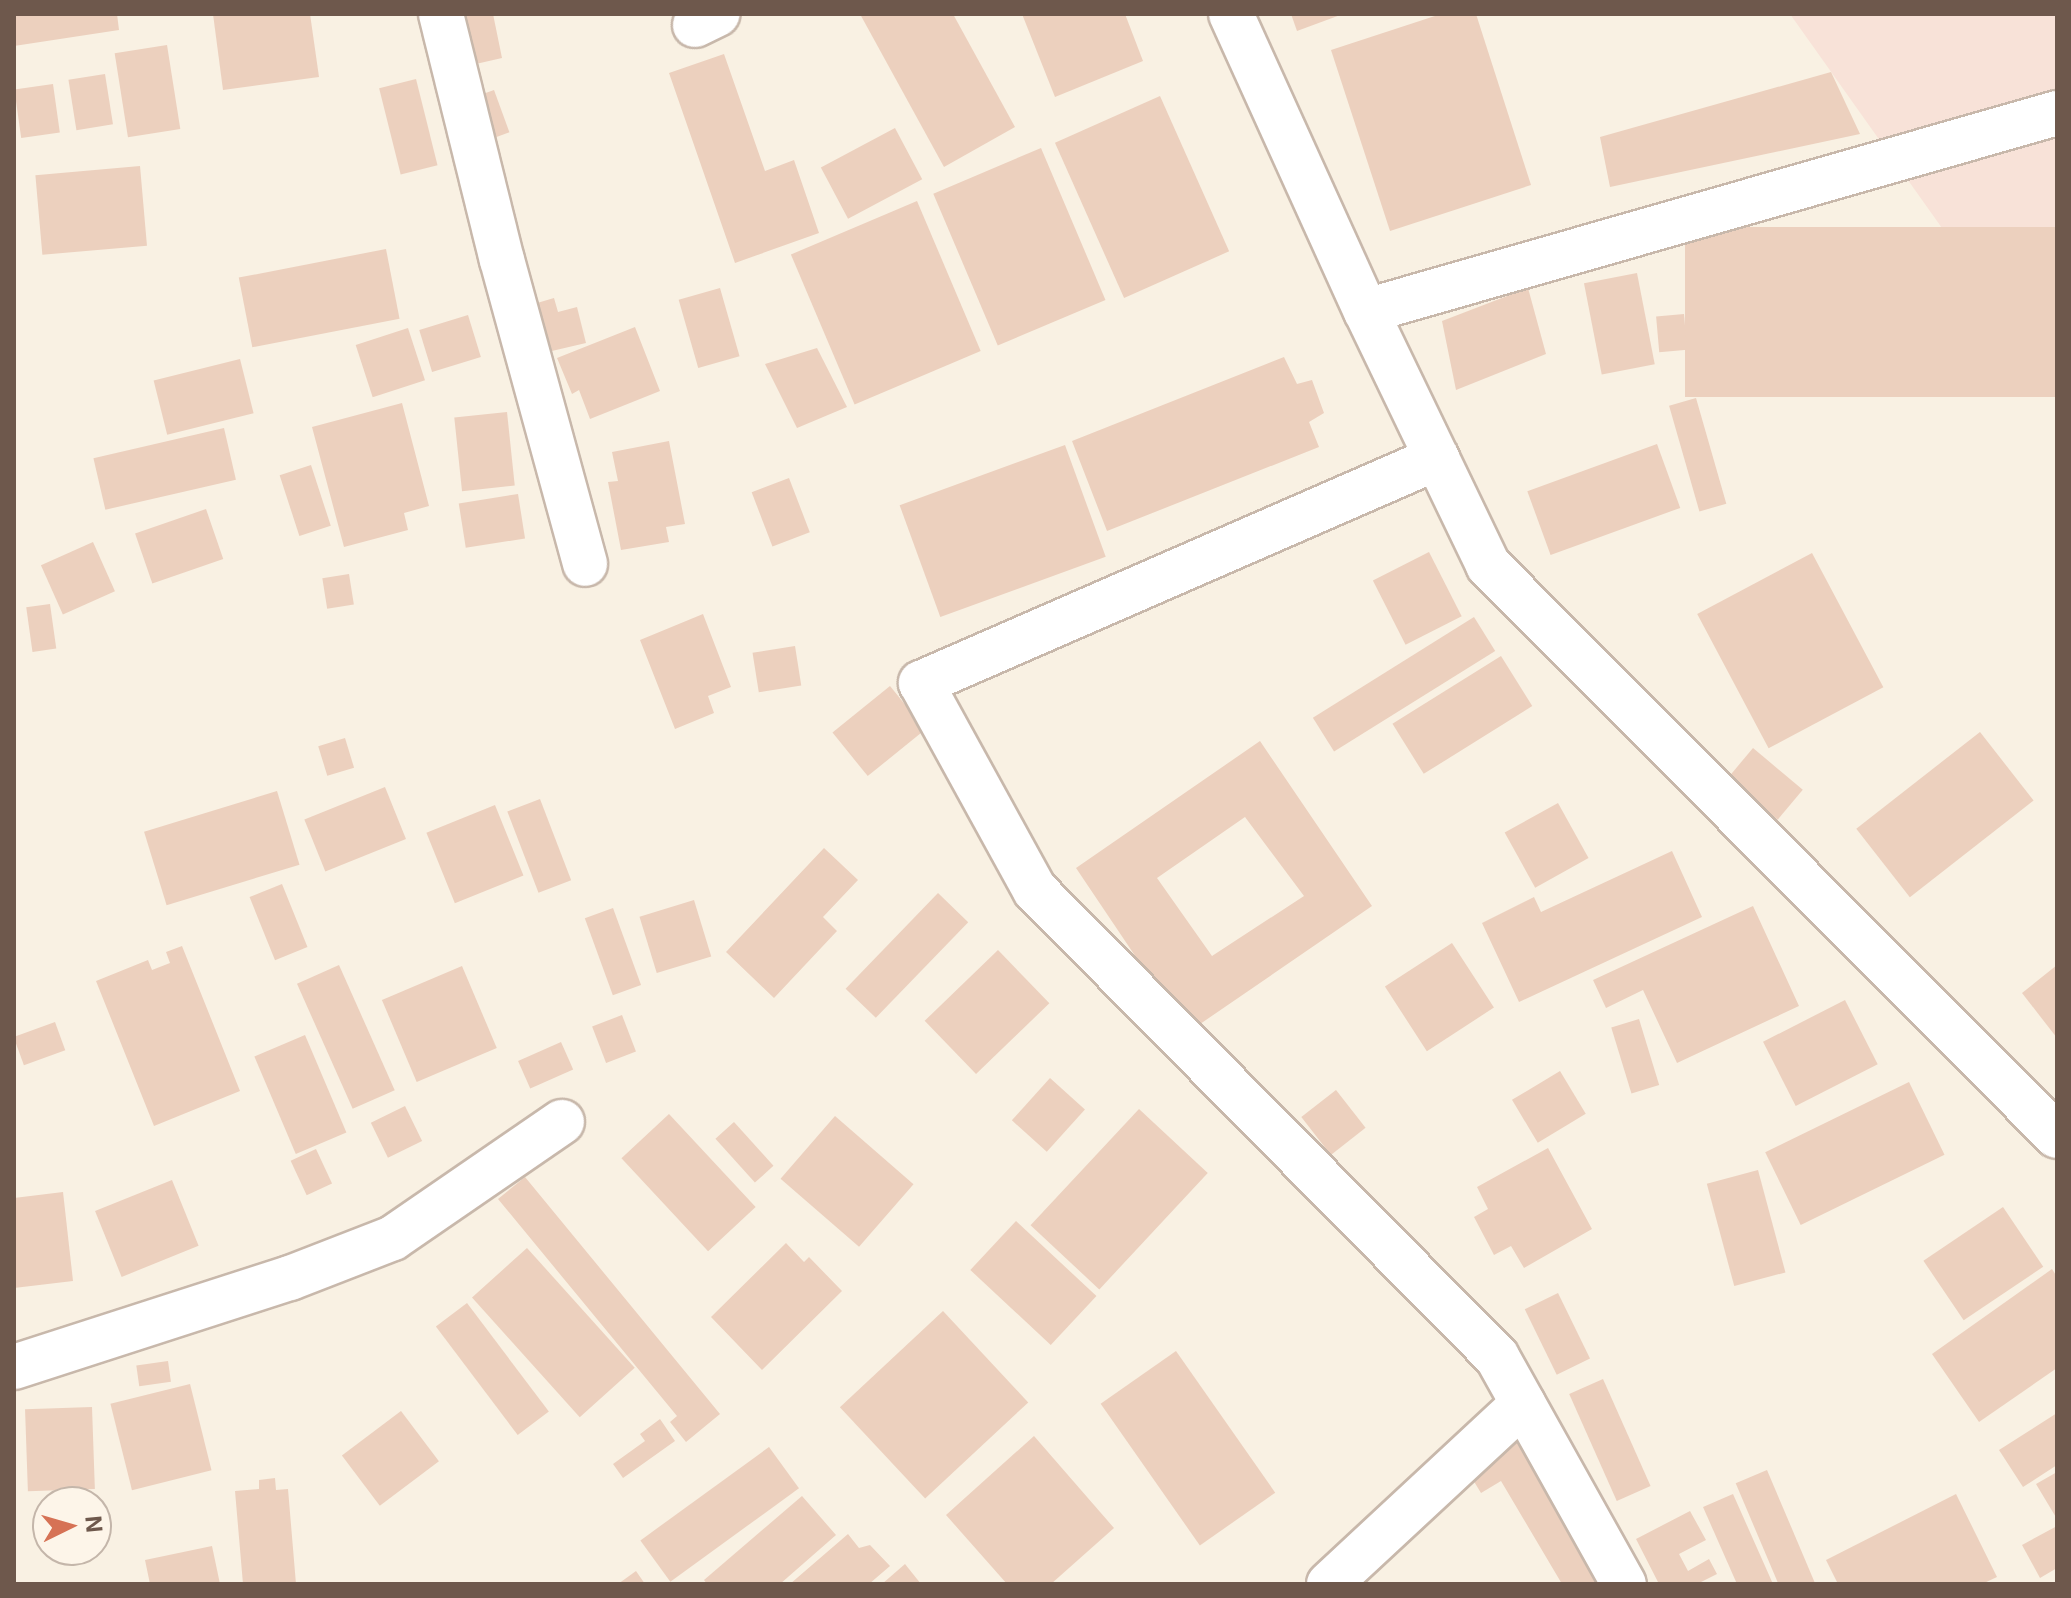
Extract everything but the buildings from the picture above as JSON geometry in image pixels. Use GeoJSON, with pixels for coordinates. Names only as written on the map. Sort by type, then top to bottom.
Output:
{"type":"FeatureCollection","features":[{"type":"Feature","properties":{"kind":"street"},"geometry":{"type":"LineString","coordinates":[[441,14],[502,260],[585,564]]}},
{"type":"Feature","properties":{"kind":"street"},"geometry":{"type":"LineString","coordinates":[[1231,14],[1366,311],[1488,565],[2057,1136]]}},
{"type":"Feature","properties":{"kind":"street"},"geometry":{"type":"LineString","coordinates":[[1366,311],[2057,113]]}},
{"type":"Feature","properties":{"kind":"street"},"geometry":{"type":"LineString","coordinates":[[1437,458],[921,683],[1035,890],[1497,1357],[1624,1584]]}},
{"type":"Feature","properties":{"kind":"street"},"geometry":{"type":"LineString","coordinates":[[14,1367],[290,1278],[393,1238],[562,1122]]}},
{"type":"Feature","properties":{"kind":"street"},"geometry":{"type":"LineString","coordinates":[[1329,1584],[1523,1404]]}},
{"type":"Feature","properties":{"kind":"shaded area"},"geometry":{"type":"Polygon","coordinates":[[[1790,14],[2057,14],[2057,390],[1790,14]]]}}]}
